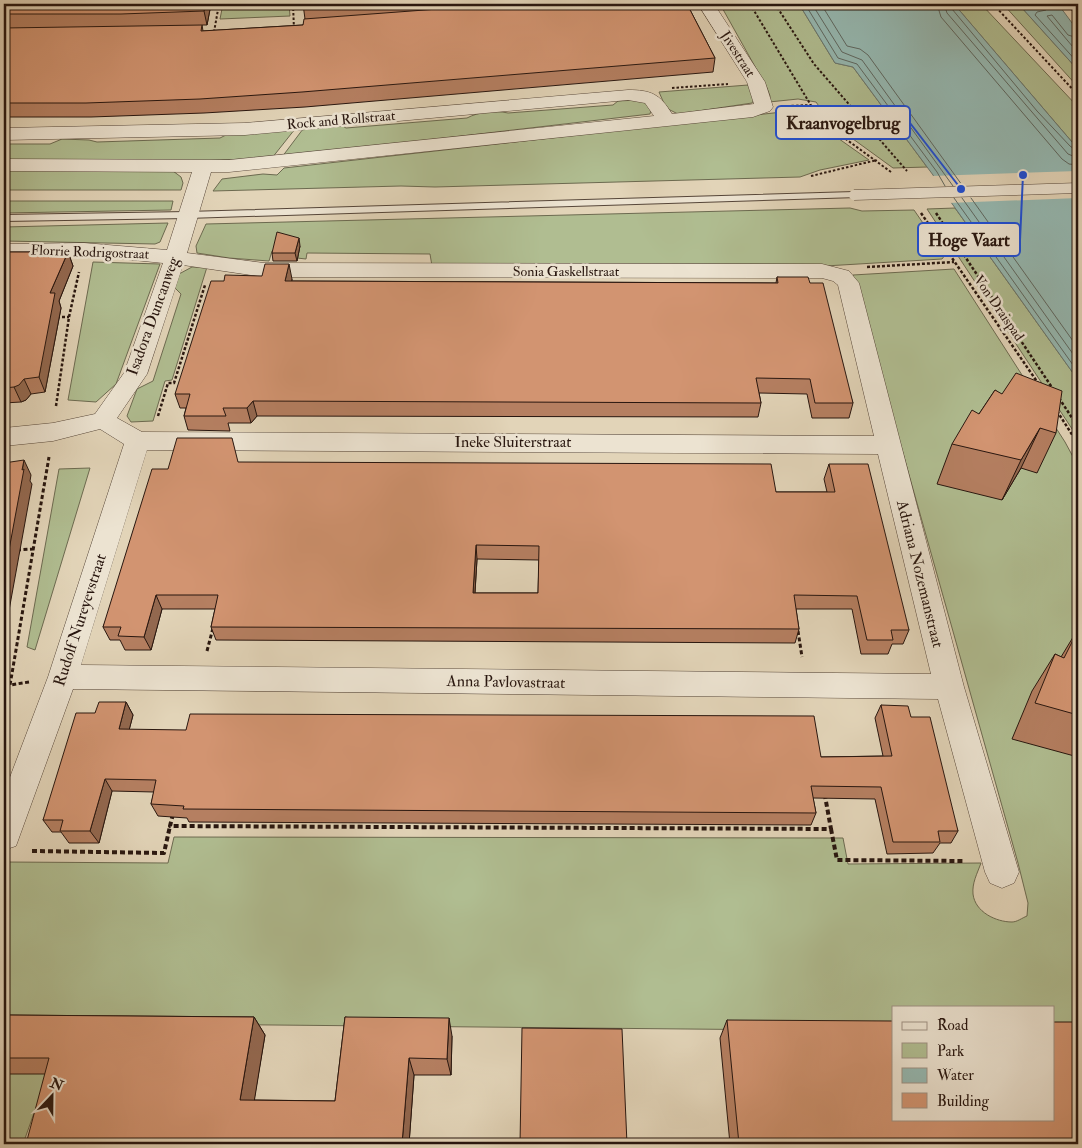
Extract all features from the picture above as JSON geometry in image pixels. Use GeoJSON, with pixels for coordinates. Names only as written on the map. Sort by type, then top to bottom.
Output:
{"type":"FeatureCollection","features":[{"type":"Feature","properties":{"kind":"street","name":"Jivestraat"},"geometry":{"type":"LineString","coordinates":[[665,119],[753,111],[764,107],[756,82],[706,4]]}},
{"type":"Feature","properties":{"kind":"street","name":"Rock and Rollstraat"},"geometry":{"type":"LineString","coordinates":[[4,134],[245,128],[628,95],[643,95],[652,98],[665,119]]}},
{"type":"Feature","properties":{"kind":"street"},"geometry":{"type":"LineString","coordinates":[[4,165],[202,167],[273,162],[506,138],[665,119]]}},
{"type":"Feature","properties":{"kind":"street","name":"Isadora Duncanweg"},"geometry":{"type":"LineString","coordinates":[[103,420],[135,374],[175,258],[202,167]]}},
{"type":"Feature","properties":{"kind":"street","name":"Florrie Rodrigostraat"},"geometry":{"type":"LineString","coordinates":[[4,250],[84,249],[140,253],[175,258]]}},
{"type":"Feature","properties":{"kind":"street","name":"Sonia Gaskellstraat"},"geometry":{"type":"LineString","coordinates":[[175,258],[264,270],[822,271],[841,276]]}},
{"type":"Feature","properties":{"kind":"street","name":"Adriana Nozemanstraat"},"geometry":{"type":"LineString","coordinates":[[841,276],[848,283],[949,687],[1000,866]]}},
{"type":"Feature","properties":{"kind":"street"},"geometry":{"type":"LineString","coordinates":[[4,437],[53,432],[103,420],[144,440]]}},
{"type":"Feature","properties":{"kind":"street","name":"Ineke Sluiterstraat"},"geometry":{"type":"LineString","coordinates":[[144,440],[888,446]]}},
{"type":"Feature","properties":{"kind":"street","name":"Rudolf Nureyevstraat"},"geometry":{"type":"LineString","coordinates":[[13,843],[63,677],[144,440]]}},
{"type":"Feature","properties":{"kind":"street","name":"Anna Pavlovastraat"},"geometry":{"type":"LineString","coordinates":[[63,677],[949,687]]}},
{"type":"Feature","properties":{"kind":"lane"},"geometry":{"type":"LineString","coordinates":[[4,218],[187,215],[1078,188]]}},
{"type":"Feature","properties":{"kind":"path"},"geometry":{"type":"LineString","coordinates":[[214,32],[220,4]]}},
{"type":"Feature","properties":{"kind":"path"},"geometry":{"type":"LineString","coordinates":[[293,4],[294,37]]}},
{"type":"Feature","properties":{"kind":"path"},"geometry":{"type":"LineString","coordinates":[[750,4],[815,112],[828,126],[877,160],[897,177]]}},
{"type":"Feature","properties":{"kind":"path"},"geometry":{"type":"LineString","coordinates":[[993,4],[1078,95]]}},
{"type":"Feature","properties":{"kind":"path"},"geometry":{"type":"LineString","coordinates":[[669,89],[756,82]]}},
{"type":"Feature","properties":{"kind":"path"},"geometry":{"type":"LineString","coordinates":[[822,172],[877,160]]}},
{"type":"Feature","properties":{"kind":"path","name":"Von Draispad"},"geometry":{"type":"LineString","coordinates":[[917,207],[1042,389]]}},
{"type":"Feature","properties":{"kind":"path"},"geometry":{"type":"LineString","coordinates":[[63,677],[10,685],[53,432],[69,318],[84,249]]}},
{"type":"Feature","properties":{"kind":"path"},"geometry":{"type":"LineString","coordinates":[[841,276],[857,268],[954,262]]}},
{"type":"Feature","properties":{"kind":"path"},"geometry":{"type":"LineString","coordinates":[[144,440],[168,383],[174,383],[211,263]]}},
{"type":"Feature","properties":{"kind":"path"},"geometry":{"type":"LineString","coordinates":[[50,317],[69,318]]}},
{"type":"Feature","properties":{"kind":"path"},"geometry":{"type":"LineString","coordinates":[[1052,405],[1078,444]]}},
{"type":"Feature","properties":{"kind":"path"},"geometry":{"type":"LineString","coordinates":[[14,551],[33,549]]}},
{"type":"Feature","properties":{"kind":"path"},"geometry":{"type":"LineString","coordinates":[[13,843],[164,853],[170,826]]}},
{"type":"Feature","properties":{"kind":"path"},"geometry":{"type":"LineString","coordinates":[[831,829],[837,860],[1000,866]]}},
{"type":"Feature","properties":{"kind":"green space"},"geometry":{"type":"Polygon","coordinates":[[[223,4],[289,4],[290,16],[220,19],[223,4]]]}},
{"type":"Feature","properties":{"kind":"green space"},"geometry":{"type":"Polygon","coordinates":[[[720,4],[799,4],[835,63],[853,67],[927,167],[893,168],[831,123],[816,102],[798,99],[769,102],[770,96],[767,88],[720,4]]]}},
{"type":"Feature","properties":{"kind":"green space"},"geometry":{"type":"Polygon","coordinates":[[[954,4],[981,4],[1078,107],[1078,149],[954,4]]]}},
{"type":"Feature","properties":{"kind":"green space"},"geometry":{"type":"Polygon","coordinates":[[[1003,4],[1050,4],[1023,9],[1078,70],[1078,87],[1003,4]]]}},
{"type":"Feature","properties":{"kind":"green space"},"geometry":{"type":"Polygon","coordinates":[[[748,85],[755,98],[752,103],[678,114],[666,108],[659,92],[748,85]]]}},
{"type":"Feature","properties":{"kind":"green space"},"geometry":{"type":"Polygon","coordinates":[[[638,100],[646,102],[651,110],[650,114],[282,157],[303,129],[341,125],[346,128],[467,118],[487,112],[508,113],[613,105],[618,101],[638,100]]]}},
{"type":"Feature","properties":{"kind":"green space"},"geometry":{"type":"Polygon","coordinates":[[[800,110],[809,112],[825,129],[869,160],[820,170],[800,177],[213,191],[222,179],[263,174],[277,175],[284,168],[800,110]]]}},
{"type":"Feature","properties":{"kind":"green space"},"geometry":{"type":"Polygon","coordinates":[[[295,129],[272,158],[198,161],[4,160],[4,144],[50,144],[62,139],[97,142],[220,138],[230,133],[295,129]]]}},
{"type":"Feature","properties":{"kind":"green space"},"geometry":{"type":"Polygon","coordinates":[[[4,170],[173,171],[181,177],[183,183],[181,190],[4,190],[4,170]]]}},
{"type":"Feature","properties":{"kind":"green space"},"geometry":{"type":"Polygon","coordinates":[[[4,201],[173,201],[171,210],[4,213],[4,201]]]}},
{"type":"Feature","properties":{"kind":"green space"},"geometry":{"type":"Polygon","coordinates":[[[850,208],[862,211],[914,210],[945,255],[942,259],[825,266],[432,266],[430,254],[307,253],[306,259],[297,258],[299,250],[272,251],[269,261],[197,253],[196,246],[206,224],[850,208]]]}},
{"type":"Feature","properties":{"kind":"green space"},"geometry":{"type":"Polygon","coordinates":[[[955,208],[1078,380],[1078,438],[927,209],[955,208]]]}},
{"type":"Feature","properties":{"kind":"green space"},"geometry":{"type":"Polygon","coordinates":[[[168,223],[160,242],[155,244],[4,241],[4,227],[168,223]]]}},
{"type":"Feature","properties":{"kind":"green space"},"geometry":{"type":"Polygon","coordinates":[[[93,262],[160,264],[116,384],[96,402],[68,400],[93,262]]]}},
{"type":"Feature","properties":{"kind":"green space"},"geometry":{"type":"Polygon","coordinates":[[[192,267],[207,267],[172,380],[165,381],[153,421],[131,422],[127,416],[137,389],[153,381],[181,294],[174,287],[179,274],[192,267]]]}},
{"type":"Feature","properties":{"kind":"green space"},"geometry":{"type":"Polygon","coordinates":[[[954,269],[1065,442],[1078,466],[1078,1033],[1054,1033],[1054,1006],[892,1006],[892,1031],[66,1023],[23,1144],[4,1144],[5,862],[168,863],[174,837],[843,838],[848,864],[981,863],[973,886],[973,894],[982,911],[993,918],[1006,922],[1016,921],[1027,916],[1028,903],[1018,863],[853,275],[954,269]]]}},
{"type":"Feature","properties":{"kind":"green space"},"geometry":{"type":"Polygon","coordinates":[[[90,468],[35,650],[27,647],[59,469],[90,468]]]}},
{"type":"Feature","properties":{"kind":"water"},"geometry":{"type":"Polygon","coordinates":[[[799,4],[954,4],[1078,149],[1078,380],[933,175],[853,67],[835,63],[799,4]]]}},
{"type":"Feature","properties":{"kind":"water"},"geometry":{"type":"Polygon","coordinates":[[[1058,4],[1078,31],[1078,70],[1022,8],[1058,4]]]}},
{"type":"Feature","properties":{"kind":"pier"},"geometry":{"type":"Polygon","coordinates":[[[1078,171],[1078,198],[948,203],[931,176],[1078,171]]]}},
{"type":"Feature","properties":{"kind":"building"},"geometry":{"type":"Polygon","coordinates":[[[4,4],[206,4],[204,11],[121,14],[4,14],[4,4]]]}},
{"type":"Feature","properties":{"kind":"building"},"geometry":{"type":"Polygon","coordinates":[[[303,4],[339,4],[303,7],[303,4]]]}},
{"type":"Feature","properties":{"kind":"building"},"geometry":{"type":"Polygon","coordinates":[[[505,4],[687,4],[715,58],[200,99],[86,103],[4,103],[4,28],[202,25],[201,31],[303,25],[304,19],[505,4]]]}},
{"type":"Feature","properties":{"kind":"building"},"geometry":{"type":"Polygon","coordinates":[[[277,232],[299,238],[295,253],[272,253],[277,232]]]}},
{"type":"Feature","properties":{"kind":"building"},"geometry":{"type":"Polygon","coordinates":[[[4,252],[68,252],[50,293],[55,293],[39,377],[24,379],[19,385],[4,388],[4,252]]]}},
{"type":"Feature","properties":{"kind":"building"},"geometry":{"type":"Polygon","coordinates":[[[265,264],[289,264],[285,281],[778,283],[777,277],[808,277],[810,283],[823,283],[853,403],[815,403],[810,379],[756,378],[761,403],[253,401],[247,408],[223,408],[226,416],[184,416],[190,394],[175,394],[211,281],[224,281],[225,275],[262,276],[265,264]]]}},
{"type":"Feature","properties":{"kind":"building"},"geometry":{"type":"Polygon","coordinates":[[[1016,373],[1062,391],[1056,433],[1040,428],[1021,460],[952,444],[972,410],[979,414],[995,390],[1002,394],[1016,373]]]}},
{"type":"Feature","properties":{"kind":"building"},"geometry":{"type":"Polygon","coordinates":[[[177,438],[232,438],[238,462],[771,464],[776,492],[835,492],[829,464],[868,464],[909,630],[891,630],[893,640],[867,640],[857,596],[794,595],[799,629],[211,627],[218,595],[156,595],[144,637],[118,636],[121,627],[103,627],[152,469],[168,469],[177,438]],[[476,545],[473,593],[538,593],[539,546],[476,545]]]}},
{"type":"Feature","properties":{"kind":"building"},"geometry":{"type":"Polygon","coordinates":[[[24,460],[22,470],[24,469],[4,577],[4,463],[24,460]]]}},
{"type":"Feature","properties":{"kind":"building"},"geometry":{"type":"Polygon","coordinates":[[[1078,630],[1078,715],[1035,703],[1055,654],[1064,658],[1078,630]]]}},
{"type":"Feature","properties":{"kind":"building"},"geometry":{"type":"Polygon","coordinates":[[[99,702],[126,702],[119,729],[186,730],[190,714],[814,716],[821,757],[892,756],[881,705],[908,706],[911,717],[930,717],[958,831],[938,831],[940,842],[893,842],[881,787],[811,786],[816,813],[183,809],[184,806],[151,804],[156,780],[105,779],[90,831],[60,831],[63,820],[43,820],[76,713],[95,713],[99,702]]]}},
{"type":"Feature","properties":{"kind":"building"},"geometry":{"type":"Polygon","coordinates":[[[4,1015],[254,1017],[240,1100],[335,1101],[345,1017],[449,1018],[447,1059],[409,1058],[402,1144],[26,1144],[49,1058],[4,1058],[4,1015]]]}},
{"type":"Feature","properties":{"kind":"building"},"geometry":{"type":"Polygon","coordinates":[[[727,1020],[892,1021],[892,1120],[1054,1120],[1054,1022],[1078,1022],[1078,1144],[739,1144],[727,1020]]]}},
{"type":"Feature","properties":{"kind":"building"},"geometry":{"type":"Polygon","coordinates":[[[522,1028],[622,1029],[627,1144],[520,1144],[522,1028]]]}},
{"type":"Feature","properties":{"kind":"place","name":"Hoge Vaart"},"geometry":{"type":"Point","coordinates":[1023,175]}},
{"type":"Feature","properties":{"kind":"place","name":"Kraanvogelbrug"},"geometry":{"type":"Point","coordinates":[961,189]}}]}
